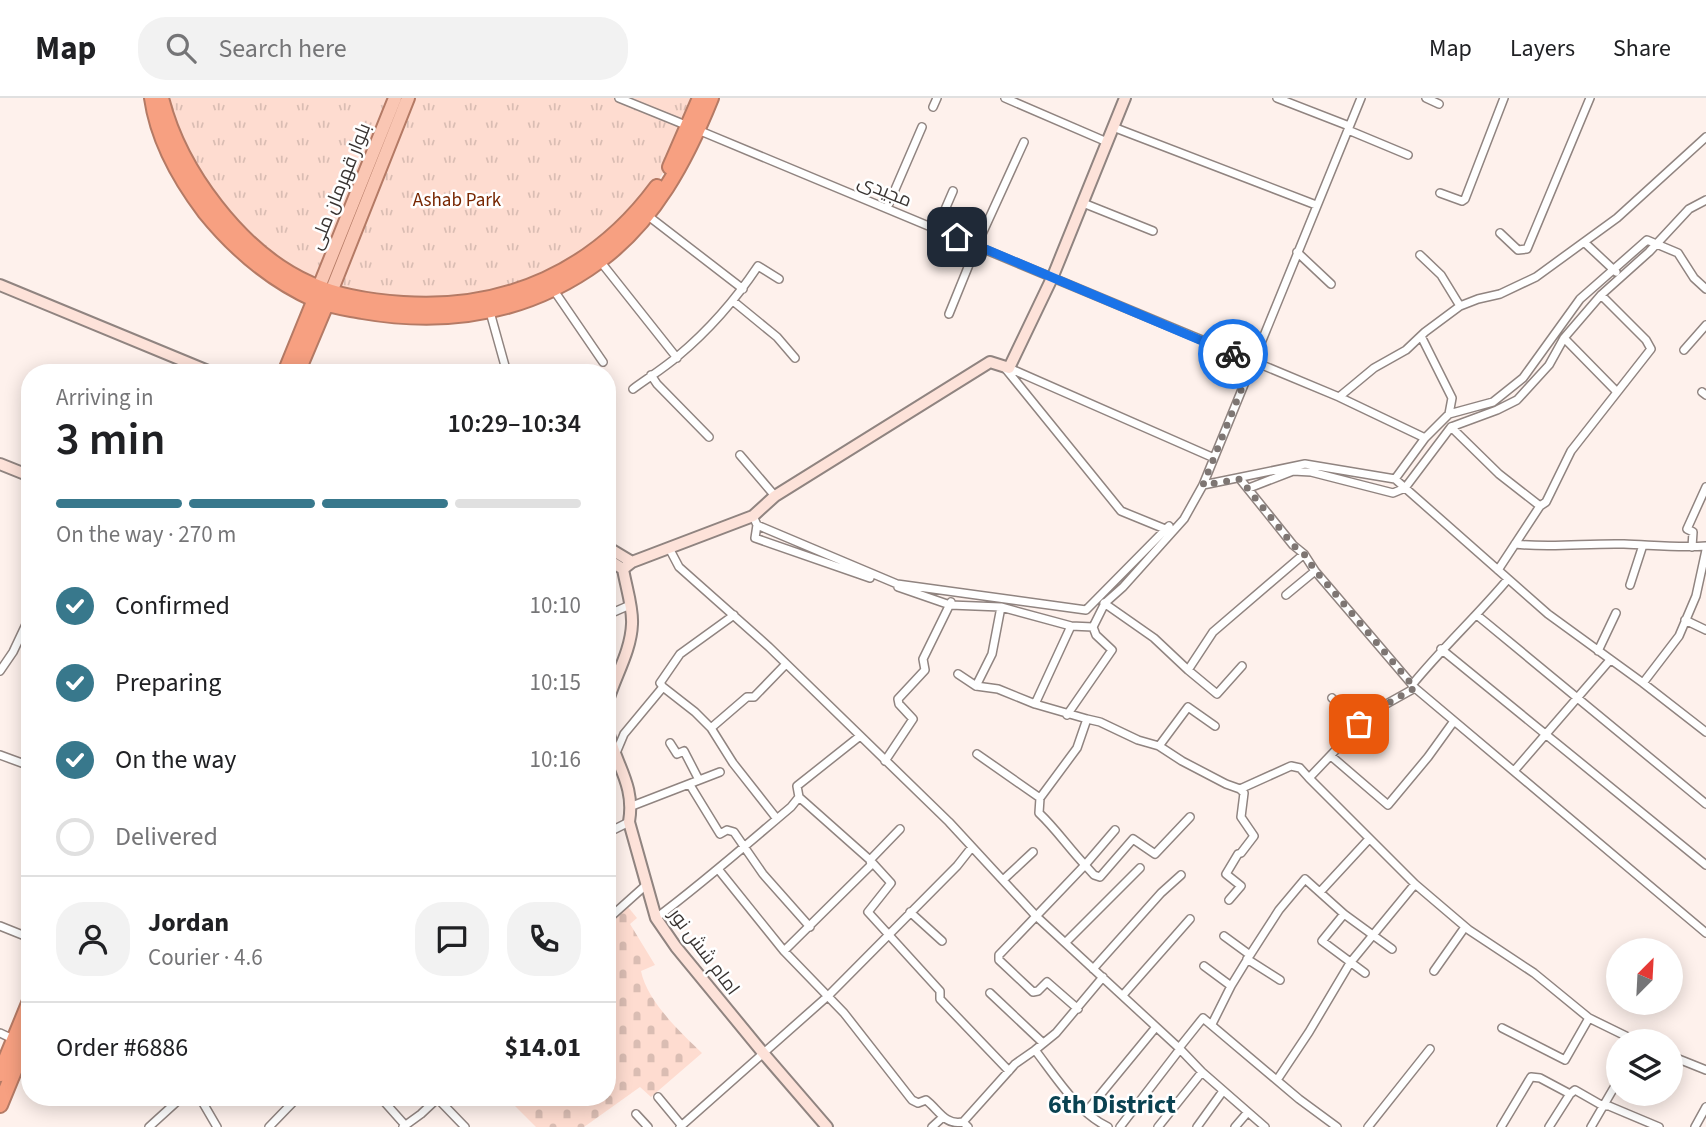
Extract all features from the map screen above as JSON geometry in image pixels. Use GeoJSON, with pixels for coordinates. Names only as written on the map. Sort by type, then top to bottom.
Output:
{"type":"FeatureCollection","features":[{"type":"Feature","properties":{"kind":"highway"},"geometry":{"type":"LineString","coordinates":[[152,98],[164,141],[177,169],[194,198],[241,252],[276,278],[323,296],[382,314],[438,318],[490,312],[523,302],[553,289],[600,261],[647,215],[674,178],[694,128],[700,98]]}},
{"type":"Feature","properties":{"kind":"highway"},"geometry":{"type":"LineString","coordinates":[[161,98],[174,138],[191,172],[212,202],[267,256],[323,296],[437,306],[480,302],[520,291],[573,266],[622,227],[666,174],[711,98]]}},
{"type":"Feature","properties":{"kind":"highway"},"geometry":{"type":"LineString","coordinates":[[289,364],[323,296]]}},
{"type":"Feature","properties":{"kind":"highway"},"geometry":{"type":"LineString","coordinates":[[300,364],[323,296]]}},
{"type":"Feature","properties":{"kind":"highway"},"geometry":{"type":"LineString","coordinates":[[0,1074],[21,1042]]}},
{"type":"Feature","properties":{"kind":"highway"},"geometry":{"type":"LineString","coordinates":[[0,1105],[21,1068]]}},
{"type":"Feature","properties":{"kind":"main road","name":"بلوار قهرمان ملی"},"geometry":{"type":"LineString","coordinates":[[323,296],[395,98]]}},
{"type":"Feature","properties":{"kind":"main road"},"geometry":{"type":"LineString","coordinates":[[323,296],[408,98]]}},
{"type":"Feature","properties":{"kind":"street","name":"مجیدی"},"geometry":{"type":"LineString","coordinates":[[619,98],[1053,276],[1252,363],[1339,397],[1425,438]]}},
{"type":"Feature","properties":{"kind":"street"},"geometry":{"type":"LineString","coordinates":[[933,107],[937,98]]}},
{"type":"Feature","properties":{"kind":"street"},"geometry":{"type":"LineString","coordinates":[[1005,98],[1107,142]]}},
{"type":"Feature","properties":{"kind":"street"},"geometry":{"type":"LineString","coordinates":[[1007,368],[1053,276],[1125,98]]}},
{"type":"Feature","properties":{"kind":"street"},"geometry":{"type":"LineString","coordinates":[[1277,98],[1408,155]]}},
{"type":"Feature","properties":{"kind":"street"},"geometry":{"type":"LineString","coordinates":[[1169,530],[1182,523],[1203,485],[1361,98]]}},
{"type":"Feature","properties":{"kind":"street"},"geometry":{"type":"LineString","coordinates":[[1426,98],[1439,104]]}},
{"type":"Feature","properties":{"kind":"street"},"geometry":{"type":"LineString","coordinates":[[1440,193],[1462,201],[1465,199],[1504,98]]}},
{"type":"Feature","properties":{"kind":"street"},"geometry":{"type":"LineString","coordinates":[[1500,233],[1518,250],[1527,248],[1590,98]]}},
{"type":"Feature","properties":{"kind":"street"},"geometry":{"type":"LineString","coordinates":[[887,208],[922,127]]}},
{"type":"Feature","properties":{"kind":"street"},"geometry":{"type":"LineString","coordinates":[[1113,127],[1316,205]]}},
{"type":"Feature","properties":{"kind":"street"},"geometry":{"type":"LineString","coordinates":[[1339,397],[1374,368],[1406,350],[1460,306],[1500,294],[1536,277],[1617,218],[1706,137]]}},
{"type":"Feature","properties":{"kind":"street"},"geometry":{"type":"LineString","coordinates":[[949,314],[976,245],[1024,142]]}},
{"type":"Feature","properties":{"kind":"street"},"geometry":{"type":"LineString","coordinates":[[937,228],[953,191]]}},
{"type":"Feature","properties":{"kind":"street"},"geometry":{"type":"LineString","coordinates":[[1083,203],[1153,231]]}},
{"type":"Feature","properties":{"kind":"street"},"geometry":{"type":"LineString","coordinates":[[1249,488],[1293,471],[1311,472],[1393,493],[1405,488],[1451,427],[1517,400],[1549,365],[1564,338],[1601,295],[1658,243],[1689,209],[1705,203]]}},
{"type":"Feature","properties":{"kind":"street"},"geometry":{"type":"LineString","coordinates":[[647,215],[743,289]]}},
{"type":"Feature","properties":{"kind":"street"},"geometry":{"type":"LineString","coordinates":[[1395,479],[1425,438],[1449,414],[1493,402],[1523,378],[1580,299],[1647,240],[1678,253],[1694,278],[1706,289]]}},
{"type":"Feature","properties":{"kind":"street"},"geometry":{"type":"LineString","coordinates":[[1584,242],[1621,277]]}},
{"type":"Feature","properties":{"kind":"street"},"geometry":{"type":"LineString","coordinates":[[1297,252],[1331,284]]}},
{"type":"Feature","properties":{"kind":"street"},"geometry":{"type":"LineString","coordinates":[[1420,254],[1441,275],[1460,306]]}},
{"type":"Feature","properties":{"kind":"street"},"geometry":{"type":"LineString","coordinates":[[600,261],[677,358]]}},
{"type":"Feature","properties":{"kind":"street"},"geometry":{"type":"LineString","coordinates":[[633,389],[677,358],[733,301],[758,266],[779,279]]}},
{"type":"Feature","properties":{"kind":"street"},"geometry":{"type":"LineString","coordinates":[[0,285],[191,364]]}},
{"type":"Feature","properties":{"kind":"street"},"geometry":{"type":"LineString","coordinates":[[553,289],[603,362]]}},
{"type":"Feature","properties":{"kind":"street"},"geometry":{"type":"LineString","coordinates":[[1498,570],[1540,506],[1546,502],[1571,451],[1650,349],[1646,340],[1601,295]]}},
{"type":"Feature","properties":{"kind":"street"},"geometry":{"type":"LineString","coordinates":[[733,301],[776,337],[795,358]]}},
{"type":"Feature","properties":{"kind":"street"},"geometry":{"type":"LineString","coordinates":[[490,312],[504,364]]}},
{"type":"Feature","properties":{"kind":"street"},"geometry":{"type":"LineString","coordinates":[[1684,349],[1706,325]]}},
{"type":"Feature","properties":{"kind":"street"},"geometry":{"type":"LineString","coordinates":[[1420,337],[1452,398],[1449,414]]}},
{"type":"Feature","properties":{"kind":"street"},"geometry":{"type":"LineString","coordinates":[[1564,338],[1617,392]]}},
{"type":"Feature","properties":{"kind":"street"},"geometry":{"type":"LineString","coordinates":[[616,562],[627,566],[669,548],[755,520],[775,496],[990,362],[1214,458]]}},
{"type":"Feature","properties":{"kind":"street"},"geometry":{"type":"LineString","coordinates":[[1007,368],[1121,510],[1169,530]]}},
{"type":"Feature","properties":{"kind":"street"},"geometry":{"type":"LineString","coordinates":[[651,375],[709,437]]}},
{"type":"Feature","properties":{"kind":"street"},"geometry":{"type":"LineString","coordinates":[[1451,427],[1499,474],[1540,506]]}},
{"type":"Feature","properties":{"kind":"street"},"geometry":{"type":"LineString","coordinates":[[740,455],[775,496]]}},
{"type":"Feature","properties":{"kind":"street"},"geometry":{"type":"LineString","coordinates":[[0,464],[21,472]]}},
{"type":"Feature","properties":{"kind":"street"},"geometry":{"type":"LineString","coordinates":[[1203,485],[1305,464],[1395,479],[1548,614],[1706,732]]}},
{"type":"Feature","properties":{"kind":"street"},"geometry":{"type":"LineString","coordinates":[[0,471],[21,479]]}},
{"type":"Feature","properties":{"kind":"street"},"geometry":{"type":"LineString","coordinates":[[1240,479],[1413,687],[1706,933]]}},
{"type":"Feature","properties":{"kind":"street"},"geometry":{"type":"LineString","coordinates":[[1692,547],[1693,532],[1686,529],[1706,487]]}},
{"type":"Feature","properties":{"kind":"street"},"geometry":{"type":"LineString","coordinates":[[755,520],[897,584],[1086,610],[1123,587],[1194,501]]}},
{"type":"Feature","properties":{"kind":"street"},"geometry":{"type":"LineString","coordinates":[[755,520],[755,538],[950,605],[1000,607],[1071,626],[1093,627]]}},
{"type":"Feature","properties":{"kind":"street"},"geometry":{"type":"LineString","coordinates":[[1515,544],[1553,547],[1643,545],[1706,548],[1696,596],[1674,645],[1643,683]]}},
{"type":"Feature","properties":{"kind":"street"},"geometry":{"type":"LineString","coordinates":[[1630,585],[1643,545]]}},
{"type":"Feature","properties":{"kind":"street"},"geometry":{"type":"LineString","coordinates":[[669,548],[679,567],[734,615],[949,822],[1036,916],[1202,1072],[1265,1127]]}},
{"type":"Feature","properties":{"kind":"street"},"geometry":{"type":"LineString","coordinates":[[1188,670],[1213,632],[1304,554]]}},
{"type":"Feature","properties":{"kind":"street"},"geometry":{"type":"LineString","coordinates":[[616,556],[627,566],[633,622],[630,643],[616,675]]}},
{"type":"Feature","properties":{"kind":"street"},"geometry":{"type":"LineString","coordinates":[[1286,595],[1315,570]]}},
{"type":"Feature","properties":{"kind":"street"},"geometry":{"type":"LineString","coordinates":[[1309,778],[1372,712],[1413,687],[1441,649],[1478,616],[1508,579]]}},
{"type":"Feature","properties":{"kind":"street"},"geometry":{"type":"LineString","coordinates":[[885,761],[913,719],[899,704],[898,699],[925,670],[923,659],[950,605],[953,593]]}},
{"type":"Feature","properties":{"kind":"street"},"geometry":{"type":"LineString","coordinates":[[1067,715],[1112,650],[1096,635],[1093,627],[1102,601]]}},
{"type":"Feature","properties":{"kind":"street"},"geometry":{"type":"LineString","coordinates":[[1102,601],[1154,638],[1217,694],[1242,666]]}},
{"type":"Feature","properties":{"kind":"street"},"geometry":{"type":"LineString","coordinates":[[616,611],[630,606]]}},
{"type":"Feature","properties":{"kind":"street"},"geometry":{"type":"LineString","coordinates":[[976,686],[992,654],[1000,607]]}},
{"type":"Feature","properties":{"kind":"street"},"geometry":{"type":"LineString","coordinates":[[1598,650],[1616,613]]}},
{"type":"Feature","properties":{"kind":"street"},"geometry":{"type":"LineString","coordinates":[[734,615],[680,654],[660,683],[711,728],[733,763],[777,818]]}},
{"type":"Feature","properties":{"kind":"street"},"geometry":{"type":"LineString","coordinates":[[1478,616],[1706,804]]}},
{"type":"Feature","properties":{"kind":"street"},"geometry":{"type":"LineString","coordinates":[[1685,620],[1706,630]]}},
{"type":"Feature","properties":{"kind":"street"},"geometry":{"type":"LineString","coordinates":[[1035,704],[1071,626]]}},
{"type":"Feature","properties":{"kind":"street"},"geometry":{"type":"LineString","coordinates":[[0,671],[21,635]]}},
{"type":"Feature","properties":{"kind":"street"},"geometry":{"type":"LineString","coordinates":[[1441,649],[1706,865]]}},
{"type":"Feature","properties":{"kind":"street"},"geometry":{"type":"LineString","coordinates":[[1514,771],[1610,660]]}},
{"type":"Feature","properties":{"kind":"street"},"geometry":{"type":"LineString","coordinates":[[711,728],[747,697],[754,697],[785,665]]}},
{"type":"Feature","properties":{"kind":"street"},"geometry":{"type":"LineString","coordinates":[[958,674],[976,686],[998,689],[1067,715],[1100,722],[1159,746],[1226,785],[1240,789],[1244,793],[1241,817],[1254,836],[1238,854],[1226,874],[1241,886],[1229,900]]}},
{"type":"Feature","properties":{"kind":"street"},"geometry":{"type":"LineString","coordinates":[[616,746],[663,687]]}},
{"type":"Feature","properties":{"kind":"street"},"geometry":{"type":"LineString","coordinates":[[1332,698],[1359,724]]}},
{"type":"Feature","properties":{"kind":"street"},"geometry":{"type":"LineString","coordinates":[[1159,746],[1188,707],[1215,726]]}},
{"type":"Feature","properties":{"kind":"street"},"geometry":{"type":"LineString","coordinates":[[1087,719],[1077,748],[1040,798],[1039,813],[1057,830],[1062,841],[1094,875],[1100,877],[1133,839],[1155,854],[1189,817]]}},
{"type":"Feature","properties":{"kind":"street"},"geometry":{"type":"LineString","coordinates":[[1331,756],[1388,805],[1454,721]]}},
{"type":"Feature","properties":{"kind":"street"},"geometry":{"type":"LineString","coordinates":[[860,736],[797,786],[799,797],[870,860],[891,883],[868,912],[940,991],[940,999],[1009,1071]]}},
{"type":"Feature","properties":{"kind":"street"},"geometry":{"type":"LineString","coordinates":[[670,743],[677,754],[684,751],[699,780]]}},
{"type":"Feature","properties":{"kind":"street"},"geometry":{"type":"LineString","coordinates":[[977,754],[1040,798]]}},
{"type":"Feature","properties":{"kind":"street"},"geometry":{"type":"LineString","coordinates":[[0,755],[21,763]]}},
{"type":"Feature","properties":{"kind":"street","name":"امام شش نور"},"geometry":{"type":"LineString","coordinates":[[616,764],[629,790],[632,806],[629,822],[656,918],[676,947],[827,1127]]}},
{"type":"Feature","properties":{"kind":"street"},"geometry":{"type":"LineString","coordinates":[[1240,789],[1292,766],[1300,768],[1415,884],[1465,927],[1534,973],[1589,1018],[1611,1029]]}},
{"type":"Feature","properties":{"kind":"street"},"geometry":{"type":"LineString","coordinates":[[632,806],[720,772]]}},
{"type":"Feature","properties":{"kind":"street"},"geometry":{"type":"LineString","coordinates":[[690,785],[720,834],[727,830],[734,832],[763,874],[810,927]]}},
{"type":"Feature","properties":{"kind":"street"},"geometry":{"type":"LineString","coordinates":[[656,918],[718,869],[799,797]]}},
{"type":"Feature","properties":{"kind":"street"},"geometry":{"type":"LineString","coordinates":[[616,828],[629,822]]}},
{"type":"Feature","properties":{"kind":"street"},"geometry":{"type":"LineString","coordinates":[[784,951],[871,865],[870,860],[900,829]]}},
{"type":"Feature","properties":{"kind":"street"},"geometry":{"type":"LineString","coordinates":[[1078,1009],[1047,982],[1038,992],[1033,992],[999,960],[999,956],[1115,830]]}},
{"type":"Feature","properties":{"kind":"street"},"geometry":{"type":"LineString","coordinates":[[1320,891],[1369,839]]}},
{"type":"Feature","properties":{"kind":"street"},"geometry":{"type":"LineString","coordinates":[[658,1097],[681,1126],[828,995],[972,848]]}},
{"type":"Feature","properties":{"kind":"street"},"geometry":{"type":"LineString","coordinates":[[1003,880],[1033,852]]}},
{"type":"Feature","properties":{"kind":"street"},"geometry":{"type":"LineString","coordinates":[[1066,942],[1140,868]]}},
{"type":"Feature","properties":{"kind":"street"},"geometry":{"type":"LineString","coordinates":[[718,869],[784,951],[828,995],[912,1100],[918,1103],[929,1101],[943,1117],[953,1123],[965,1125],[1009,1071],[1056,1033],[1103,977]]}},
{"type":"Feature","properties":{"kind":"street"},"geometry":{"type":"LineString","coordinates":[[1093,969],[1161,893],[1181,875]]}},
{"type":"Feature","properties":{"kind":"street"},"geometry":{"type":"LineString","coordinates":[[1212,1024],[1231,986],[1279,909],[1305,879],[1344,914],[1392,949]]}},
{"type":"Feature","properties":{"kind":"street"},"geometry":{"type":"LineString","coordinates":[[1277,1080],[1350,963],[1415,884]]}},
{"type":"Feature","properties":{"kind":"street"},"geometry":{"type":"LineString","coordinates":[[616,912],[646,885]]}},
{"type":"Feature","properties":{"kind":"street"},"geometry":{"type":"LineString","coordinates":[[910,912],[942,941]]}},
{"type":"Feature","properties":{"kind":"street"},"geometry":{"type":"LineString","coordinates":[[1344,914],[1322,941],[1364,973]]}},
{"type":"Feature","properties":{"kind":"street"},"geometry":{"type":"LineString","coordinates":[[1123,995],[1190,919]]}},
{"type":"Feature","properties":{"kind":"street"},"geometry":{"type":"LineString","coordinates":[[0,926],[21,934]]}},
{"type":"Feature","properties":{"kind":"street"},"geometry":{"type":"LineString","coordinates":[[1434,971],[1465,927]]}},
{"type":"Feature","properties":{"kind":"street"},"geometry":{"type":"LineString","coordinates":[[1224,936],[1280,980]]}},
{"type":"Feature","properties":{"kind":"street"},"geometry":{"type":"LineString","coordinates":[[1204,966],[1231,986]]}},
{"type":"Feature","properties":{"kind":"street"},"geometry":{"type":"LineString","coordinates":[[990,993],[1043,1043]]}},
{"type":"Feature","properties":{"kind":"street"},"geometry":{"type":"LineString","coordinates":[[1120,1127],[1203,1018],[1337,1127]]}},
{"type":"Feature","properties":{"kind":"street"},"geometry":{"type":"LineString","coordinates":[[1502,1028],[1565,1060],[1589,1018]]}},
{"type":"Feature","properties":{"kind":"street"},"geometry":{"type":"LineString","coordinates":[[1086,1112],[1156,1027]]}},
{"type":"Feature","properties":{"kind":"street"},"geometry":{"type":"LineString","coordinates":[[0,1034],[21,1039]]}},
{"type":"Feature","properties":{"kind":"street"},"geometry":{"type":"LineString","coordinates":[[1368,1127],[1430,1049]]}},
{"type":"Feature","properties":{"kind":"street"},"geometry":{"type":"LineString","coordinates":[[1035,1050],[1093,1124],[1108,1127]]}},
{"type":"Feature","properties":{"kind":"street"},"geometry":{"type":"LineString","coordinates":[[1683,1061],[1706,1070]]}},
{"type":"Feature","properties":{"kind":"street"},"geometry":{"type":"LineString","coordinates":[[1158,1127],[1202,1072]]}},
{"type":"Feature","properties":{"kind":"street"},"geometry":{"type":"LineString","coordinates":[[1501,1127],[1531,1077],[1541,1078],[1570,1094]]}},
{"type":"Feature","properties":{"kind":"street"},"geometry":{"type":"LineString","coordinates":[[1549,1127],[1575,1090],[1604,1106],[1609,1105],[1648,1125],[1659,1127]]}},
{"type":"Feature","properties":{"kind":"street"},"geometry":{"type":"LineString","coordinates":[[1197,1127],[1223,1091]]}},
{"type":"Feature","properties":{"kind":"street"},"geometry":{"type":"LineString","coordinates":[[1591,1127],[1606,1102]]}},
{"type":"Feature","properties":{"kind":"street"},"geometry":{"type":"LineString","coordinates":[[149,1127],[172,1106]]}},
{"type":"Feature","properties":{"kind":"street"},"geometry":{"type":"LineString","coordinates":[[205,1106],[216,1127]]}},
{"type":"Feature","properties":{"kind":"street"},"geometry":{"type":"LineString","coordinates":[[270,1127],[290,1106]]}},
{"type":"Feature","properties":{"kind":"street"},"geometry":{"type":"LineString","coordinates":[[387,1106],[404,1126],[429,1106]]}},
{"type":"Feature","properties":{"kind":"street"},"geometry":{"type":"LineString","coordinates":[[445,1106],[465,1127]]}},
{"type":"Feature","properties":{"kind":"street"},"geometry":{"type":"LineString","coordinates":[[1695,1127],[1706,1107]]}},
{"type":"Feature","properties":{"kind":"street"},"geometry":{"type":"LineString","coordinates":[[1235,1127],[1247,1113]]}},
{"type":"Feature","properties":{"kind":"street"},"geometry":{"type":"LineString","coordinates":[[636,1114],[648,1127]]}},
{"type":"Feature","properties":{"kind":"street"},"geometry":{"type":"LineString","coordinates":[[932,1127],[943,1117]]}},
{"type":"Feature","properties":{"kind":"green space","name":"Ashab Park"},"geometry":{"type":"Polygon","coordinates":[[[166,98],[697,98],[670,162],[633,213],[540,281],[439,303],[342,290],[314,281],[282,261],[244,230],[215,198],[194,165],[166,98]]]}},
{"type":"Feature","properties":{"kind":"green space"},"geometry":{"type":"Polygon","coordinates":[[[628,907],[637,918],[630,924],[655,965],[641,971],[644,982],[657,1005],[702,1053],[651,1097],[640,1087],[616,1104],[616,918],[628,907]]]}},
{"type":"Feature","properties":{"kind":"green space"},"geometry":{"type":"Polygon","coordinates":[[[515,1106],[613,1106],[584,1127],[536,1127],[515,1106]]]}},
{"type":"Feature","properties":{"kind":"way so far"},"geometry":{"type":"LineString","coordinates":[[1233,354],[1252,363],[1203,485],[1240,479],[1415,688],[1372,712],[1359,724]]}},
{"type":"Feature","properties":{"kind":"district","name":"6th District"},"geometry":{"type":"Point","coordinates":[1112,1104]}},
{"type":"Feature","properties":{"kind":"route"},"geometry":{"type":"LineString","coordinates":[[957,237],[1233,354]]}}]}
